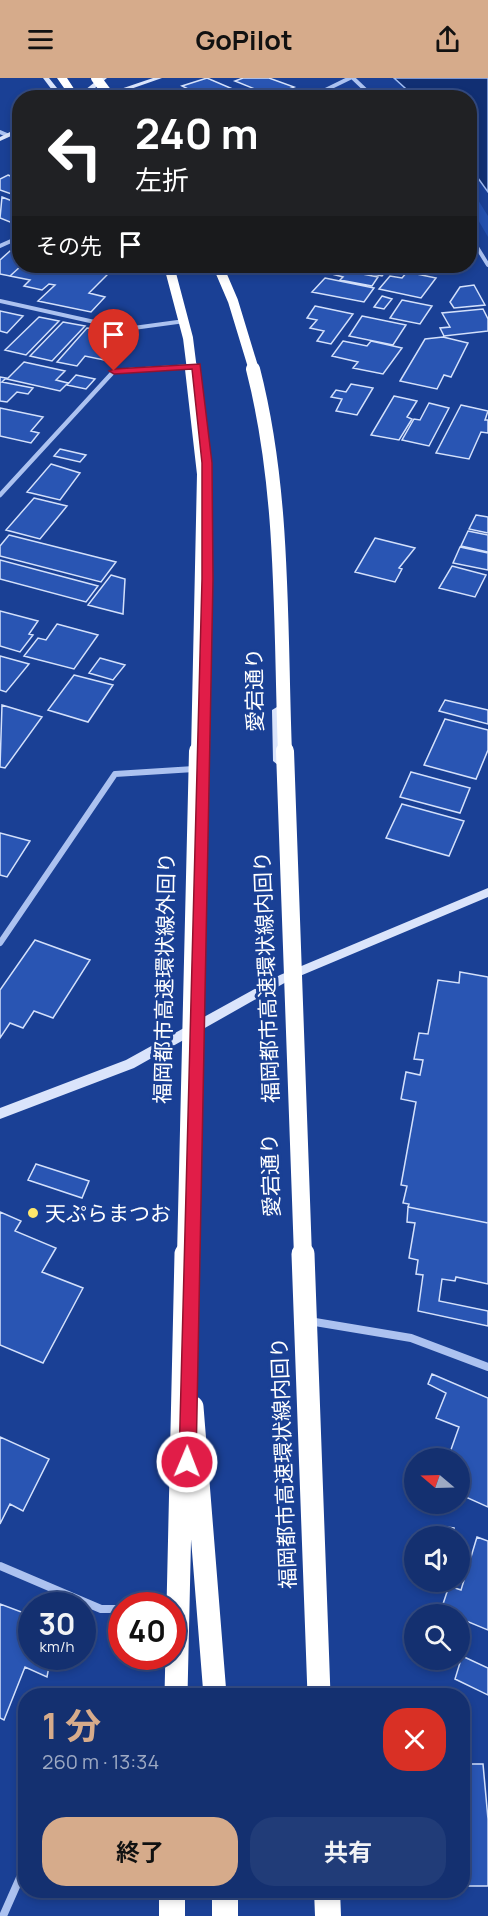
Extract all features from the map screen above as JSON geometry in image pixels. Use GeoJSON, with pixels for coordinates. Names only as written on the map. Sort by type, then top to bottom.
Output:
{"type":"FeatureCollection","features":[{"type":"Feature","properties":{"kind":"highway","name":"福岡都市高速環状線外回り"},"geometry":{"type":"LineString","coordinates":[[169,273],[188,338],[204,474],[183,1304],[176,1688]]}},
{"type":"Feature","properties":{"kind":"highway","name":"福岡都市高速環状線内回り"},"geometry":{"type":"LineString","coordinates":[[222,273],[244,335],[261,396],[272,473],[279,582],[320,1688]]}},
{"type":"Feature","properties":{"kind":"highway"},"geometry":{"type":"LineString","coordinates":[[183,1304],[214,1688]]}},
{"type":"Feature","properties":{"kind":"highway"},"geometry":{"type":"LineString","coordinates":[[172,1898],[172,1916]]}},
{"type":"Feature","properties":{"kind":"highway"},"geometry":{"type":"LineString","coordinates":[[225,1898],[225,1916]]}},
{"type":"Feature","properties":{"kind":"highway"},"geometry":{"type":"LineString","coordinates":[[327,1898],[328,1916]]}},
{"type":"Feature","properties":{"kind":"street"},"geometry":{"type":"LineString","coordinates":[[46,78],[56,90]]}},
{"type":"Feature","properties":{"kind":"street"},"geometry":{"type":"LineString","coordinates":[[86,90],[99,78]]}},
{"type":"Feature","properties":{"kind":"street"},"geometry":{"type":"LineString","coordinates":[[127,90],[159,78]]}},
{"type":"Feature","properties":{"kind":"street"},"geometry":{"type":"LineString","coordinates":[[326,90],[352,78],[365,90]]}},
{"type":"Feature","properties":{"kind":"street"},"geometry":{"type":"LineString","coordinates":[[477,247],[488,265]]}},
{"type":"Feature","properties":{"kind":"street"},"geometry":{"type":"LineString","coordinates":[[170,273],[188,321],[196,366],[207,463],[208,579],[198,1026],[178,1592]]}},
{"type":"Feature","properties":{"kind":"street","name":"愛宕通り"},"geometry":{"type":"LineString","coordinates":[[223,273],[239,307],[258,373],[271,464],[284,978],[313,1688]]}},
{"type":"Feature","properties":{"kind":"street"},"geometry":{"type":"LineString","coordinates":[[0,301],[126,329],[188,321]]}},
{"type":"Feature","properties":{"kind":"street"},"geometry":{"type":"LineString","coordinates":[[0,495],[114,371],[196,366]]}},
{"type":"Feature","properties":{"kind":"street"},"geometry":{"type":"LineString","coordinates":[[0,943],[115,774],[152,770],[203,770]]}},
{"type":"Feature","properties":{"kind":"street"},"geometry":{"type":"LineString","coordinates":[[0,1114],[130,1064],[284,978],[488,892]]}},
{"type":"Feature","properties":{"kind":"street"},"geometry":{"type":"LineString","coordinates":[[297,1318],[411,1338],[488,1367]]}},
{"type":"Feature","properties":{"kind":"street"},"geometry":{"type":"LineString","coordinates":[[0,1566],[101,1609],[108,1609]]}},
{"type":"Feature","properties":{"kind":"street"},"geometry":{"type":"LineString","coordinates":[[182,1670],[183,1688]]}},
{"type":"Feature","properties":{"kind":"street"},"geometry":{"type":"LineString","coordinates":[[3,1916],[18,1882]]}},
{"type":"Feature","properties":{"kind":"street"},"geometry":{"type":"LineString","coordinates":[[181,1898],[181,1916]]}},
{"type":"Feature","properties":{"kind":"street"},"geometry":{"type":"LineString","coordinates":[[321,1898],[322,1916]]}},
{"type":"Feature","properties":{"kind":"shaded area"},"geometry":{"type":"Polygon","coordinates":[[[394,78],[488,78],[488,192],[477,177],[477,90],[407,90],[394,78]]]}},
{"type":"Feature","properties":{"kind":"shaded area"},"geometry":{"type":"Polygon","coordinates":[[[477,198],[488,216],[488,237],[477,218],[477,198]]]}},
{"type":"Feature","properties":{"kind":"building"},"geometry":{"type":"Polygon","coordinates":[[[207,78],[235,90],[190,90],[182,86],[207,78]]]}},
{"type":"Feature","properties":{"kind":"building"},"geometry":{"type":"Polygon","coordinates":[[[243,78],[269,78],[294,87],[287,90],[257,90],[235,81],[243,78]]]}},
{"type":"Feature","properties":{"kind":"building"},"geometry":{"type":"Polygon","coordinates":[[[8,175],[12,177],[12,194],[0,190],[0,179],[8,175]]]}},
{"type":"Feature","properties":{"kind":"building"},"geometry":{"type":"Polygon","coordinates":[[[2,197],[12,201],[12,223],[0,218],[2,197]]]}},
{"type":"Feature","properties":{"kind":"building"},"geometry":{"type":"Polygon","coordinates":[[[12,251],[13,273],[10,276],[0,274],[0,260],[12,251]]]}},
{"type":"Feature","properties":{"kind":"building"},"geometry":{"type":"Polygon","coordinates":[[[13,273],[108,274],[89,293],[105,297],[91,312],[38,301],[55,285],[49,284],[42,290],[24,286],[30,280],[10,276],[13,273]]]}},
{"type":"Feature","properties":{"kind":"building"},"geometry":{"type":"Polygon","coordinates":[[[357,273],[378,277],[372,286],[340,280],[343,277],[332,274],[357,273]]]}},
{"type":"Feature","properties":{"kind":"building"},"geometry":{"type":"Polygon","coordinates":[[[368,273],[384,273],[382,276],[368,273]]]}},
{"type":"Feature","properties":{"kind":"building"},"geometry":{"type":"Polygon","coordinates":[[[406,273],[412,273],[436,278],[421,298],[379,289],[390,276],[402,278],[406,273]]]}},
{"type":"Feature","properties":{"kind":"building"},"geometry":{"type":"Polygon","coordinates":[[[325,278],[374,288],[364,302],[312,292],[325,278]]]}},
{"type":"Feature","properties":{"kind":"building"},"geometry":{"type":"Polygon","coordinates":[[[474,285],[485,305],[454,308],[450,302],[460,287],[474,285]]]}},
{"type":"Feature","properties":{"kind":"building"},"geometry":{"type":"Polygon","coordinates":[[[382,296],[392,299],[384,309],[374,307],[382,296]]]}},
{"type":"Feature","properties":{"kind":"building"},"geometry":{"type":"Polygon","coordinates":[[[402,300],[432,306],[420,324],[390,318],[402,300]]]}},
{"type":"Feature","properties":{"kind":"building"},"geometry":{"type":"Polygon","coordinates":[[[315,306],[353,314],[331,344],[317,341],[324,331],[310,328],[317,320],[307,318],[315,306]]]}},
{"type":"Feature","properties":{"kind":"building"},"geometry":{"type":"Polygon","coordinates":[[[483,309],[488,319],[488,331],[444,336],[440,328],[450,327],[442,313],[483,309]]]}},
{"type":"Feature","properties":{"kind":"building"},"geometry":{"type":"Polygon","coordinates":[[[0,311],[23,316],[7,333],[0,331],[0,311]]]}},
{"type":"Feature","properties":{"kind":"building"},"geometry":{"type":"Polygon","coordinates":[[[362,316],[406,325],[393,345],[349,336],[362,316]]]}},
{"type":"Feature","properties":{"kind":"building"},"geometry":{"type":"Polygon","coordinates":[[[39,317],[59,321],[26,355],[5,350],[39,317]]]}},
{"type":"Feature","properties":{"kind":"building"},"geometry":{"type":"Polygon","coordinates":[[[63,322],[85,326],[52,361],[30,356],[63,322]]]}},
{"type":"Feature","properties":{"kind":"building"},"geometry":{"type":"Polygon","coordinates":[[[87,328],[126,333],[104,360],[85,356],[77,366],[57,362],[87,328]]]}},
{"type":"Feature","properties":{"kind":"building"},"geometry":{"type":"Polygon","coordinates":[[[443,337],[468,343],[451,377],[444,375],[437,389],[400,381],[425,339],[443,337]]]}},
{"type":"Feature","properties":{"kind":"building"},"geometry":{"type":"Polygon","coordinates":[[[343,341],[367,346],[371,341],[402,348],[383,374],[353,368],[358,362],[332,356],[343,341]]]}},
{"type":"Feature","properties":{"kind":"building"},"geometry":{"type":"Polygon","coordinates":[[[24,362],[65,371],[56,380],[68,383],[60,391],[7,379],[24,362]]]}},
{"type":"Feature","properties":{"kind":"building"},"geometry":{"type":"Polygon","coordinates":[[[76,375],[95,379],[86,389],[67,385],[76,375]]]}},
{"type":"Feature","properties":{"kind":"building"},"geometry":{"type":"Polygon","coordinates":[[[0,377],[6,378],[2,382],[33,388],[28,394],[17,392],[7,402],[0,401],[0,377]]]}},
{"type":"Feature","properties":{"kind":"building"},"geometry":{"type":"Polygon","coordinates":[[[351,384],[373,388],[357,415],[336,411],[342,399],[331,397],[336,390],[346,392],[351,384]]]}},
{"type":"Feature","properties":{"kind":"building"},"geometry":{"type":"Polygon","coordinates":[[[394,396],[417,401],[407,417],[412,419],[399,440],[371,435],[394,396]]]}},
{"type":"Feature","properties":{"kind":"building"},"geometry":{"type":"Polygon","coordinates":[[[429,403],[449,408],[429,446],[402,440],[414,419],[420,420],[429,403]]]}},
{"type":"Feature","properties":{"kind":"building"},"geometry":{"type":"Polygon","coordinates":[[[461,405],[488,411],[485,420],[488,420],[488,433],[481,432],[469,459],[436,453],[461,405]]]}},
{"type":"Feature","properties":{"kind":"building"},"geometry":{"type":"Polygon","coordinates":[[[0,408],[43,417],[31,431],[39,433],[31,443],[0,436],[0,408]]]}},
{"type":"Feature","properties":{"kind":"building"},"geometry":{"type":"Polygon","coordinates":[[[60,449],[86,455],[80,462],[54,456],[60,449]]]}},
{"type":"Feature","properties":{"kind":"building"},"geometry":{"type":"Polygon","coordinates":[[[51,464],[80,473],[60,500],[27,492],[51,464]]]}},
{"type":"Feature","properties":{"kind":"building"},"geometry":{"type":"Polygon","coordinates":[[[34,498],[67,506],[40,539],[6,530],[34,498]]]}},
{"type":"Feature","properties":{"kind":"building"},"geometry":{"type":"Polygon","coordinates":[[[476,515],[488,517],[488,533],[469,529],[476,515]]]}},
{"type":"Feature","properties":{"kind":"building"},"geometry":{"type":"Polygon","coordinates":[[[468,531],[488,535],[488,552],[461,546],[468,531]]]}},
{"type":"Feature","properties":{"kind":"building"},"geometry":{"type":"Polygon","coordinates":[[[9,535],[116,562],[101,582],[0,556],[0,546],[9,535]]]}},
{"type":"Feature","properties":{"kind":"building"},"geometry":{"type":"Polygon","coordinates":[[[375,538],[415,548],[399,568],[402,569],[395,582],[355,572],[375,538]]]}},
{"type":"Feature","properties":{"kind":"building"},"geometry":{"type":"Polygon","coordinates":[[[460,547],[488,553],[488,570],[453,563],[460,547]]]}},
{"type":"Feature","properties":{"kind":"building"},"geometry":{"type":"Polygon","coordinates":[[[0,560],[98,586],[86,602],[0,579],[0,560]]]}},
{"type":"Feature","properties":{"kind":"building"},"geometry":{"type":"Polygon","coordinates":[[[452,566],[486,575],[475,597],[439,588],[452,566]]]}},
{"type":"Feature","properties":{"kind":"building"},"geometry":{"type":"Polygon","coordinates":[[[111,575],[125,579],[123,614],[88,605],[111,575]]]}},
{"type":"Feature","properties":{"kind":"building"},"geometry":{"type":"Polygon","coordinates":[[[0,611],[38,621],[29,634],[33,635],[20,652],[0,646],[0,611]]]}},
{"type":"Feature","properties":{"kind":"building"},"geometry":{"type":"Polygon","coordinates":[[[57,624],[98,635],[74,669],[24,656],[38,638],[46,640],[57,624]]]}},
{"type":"Feature","properties":{"kind":"building"},"geometry":{"type":"Polygon","coordinates":[[[0,656],[29,664],[6,692],[0,690],[0,656]]]}},
{"type":"Feature","properties":{"kind":"building"},"geometry":{"type":"Polygon","coordinates":[[[100,658],[125,665],[113,680],[89,673],[100,658]]]}},
{"type":"Feature","properties":{"kind":"building"},"geometry":{"type":"Polygon","coordinates":[[[74,675],[113,685],[88,722],[48,710],[74,675]]]}},
{"type":"Feature","properties":{"kind":"building"},"geometry":{"type":"Polygon","coordinates":[[[445,700],[488,710],[488,724],[439,711],[445,700]]]}},
{"type":"Feature","properties":{"kind":"building"},"geometry":{"type":"Polygon","coordinates":[[[2,705],[42,717],[5,768],[0,767],[2,705]]]}},
{"type":"Feature","properties":{"kind":"building"},"geometry":{"type":"Polygon","coordinates":[[[445,719],[488,730],[488,750],[476,779],[424,765],[445,719]]]}},
{"type":"Feature","properties":{"kind":"building"},"geometry":{"type":"Polygon","coordinates":[[[411,772],[470,788],[460,813],[400,797],[411,772]]]}},
{"type":"Feature","properties":{"kind":"building"},"geometry":{"type":"Polygon","coordinates":[[[402,804],[464,821],[449,856],[386,838],[402,804]]]}},
{"type":"Feature","properties":{"kind":"building"},"geometry":{"type":"Polygon","coordinates":[[[0,833],[30,841],[7,877],[0,875],[0,833]]]}},
{"type":"Feature","properties":{"kind":"building"},"geometry":{"type":"Polygon","coordinates":[[[35,940],[90,960],[53,1018],[34,1011],[23,1028],[10,1023],[0,1038],[0,990],[35,940]]]}},
{"type":"Feature","properties":{"kind":"building"},"geometry":{"type":"Polygon","coordinates":[[[460,972],[488,977],[488,1223],[408,1207],[409,1204],[403,1203],[407,1186],[401,1185],[416,1102],[401,1099],[406,1072],[420,1075],[423,1060],[414,1059],[419,1033],[428,1034],[438,980],[459,983],[460,972]]]}},
{"type":"Feature","properties":{"kind":"building"},"geometry":{"type":"Polygon","coordinates":[[[36,1164],[89,1181],[82,1198],[28,1180],[36,1164]]]}},
{"type":"Feature","properties":{"kind":"building"},"geometry":{"type":"Polygon","coordinates":[[[408,1207],[488,1223],[488,1284],[456,1277],[455,1281],[442,1279],[439,1301],[488,1311],[488,1326],[418,1311],[423,1275],[416,1274],[418,1260],[409,1258],[415,1223],[407,1222],[408,1207]]]}},
{"type":"Feature","properties":{"kind":"building"},"geometry":{"type":"Polygon","coordinates":[[[0,1212],[21,1221],[15,1231],[56,1248],[42,1272],[83,1288],[43,1363],[0,1345],[0,1212]]]}},
{"type":"Feature","properties":{"kind":"building"},"geometry":{"type":"Polygon","coordinates":[[[432,1374],[488,1398],[488,1507],[470,1499],[470,1448],[452,1448],[459,1427],[436,1418],[446,1393],[428,1384],[432,1374]]]}},
{"type":"Feature","properties":{"kind":"building"},"geometry":{"type":"Polygon","coordinates":[[[0,1437],[49,1459],[23,1511],[10,1504],[0,1524],[0,1437]]]}},
{"type":"Feature","properties":{"kind":"building"},"geometry":{"type":"Polygon","coordinates":[[[477,1537],[488,1541],[488,1630],[470,1623],[470,1604],[443,1604],[447,1592],[470,1592],[470,1560],[477,1537]]]}},
{"type":"Feature","properties":{"kind":"building"},"geometry":{"type":"Polygon","coordinates":[[[0,1604],[18,1611],[18,1670],[24,1670],[4,1720],[0,1718],[0,1604]]]}},
{"type":"Feature","properties":{"kind":"building"},"geometry":{"type":"Polygon","coordinates":[[[470,1660],[488,1668],[488,1695],[455,1679],[458,1670],[470,1670],[470,1660]]]}},
{"type":"Feature","properties":{"kind":"building"},"geometry":{"type":"Polygon","coordinates":[[[32,1670],[48,1670],[47,1677],[32,1670]]]}},
{"type":"Feature","properties":{"kind":"building"},"geometry":{"type":"Polygon","coordinates":[[[470,1764],[483,1764],[488,1819],[488,1886],[470,1886],[470,1764]]]}},
{"type":"Feature","properties":{"kind":"place","name":"天ぷらまつお"},"geometry":{"type":"Point","coordinates":[33,1213]}},
{"type":"Feature","properties":{"kind":"route"},"geometry":{"type":"LineString","coordinates":[[114,371],[196,366],[207,463],[208,579],[187,1462]]}}]}
